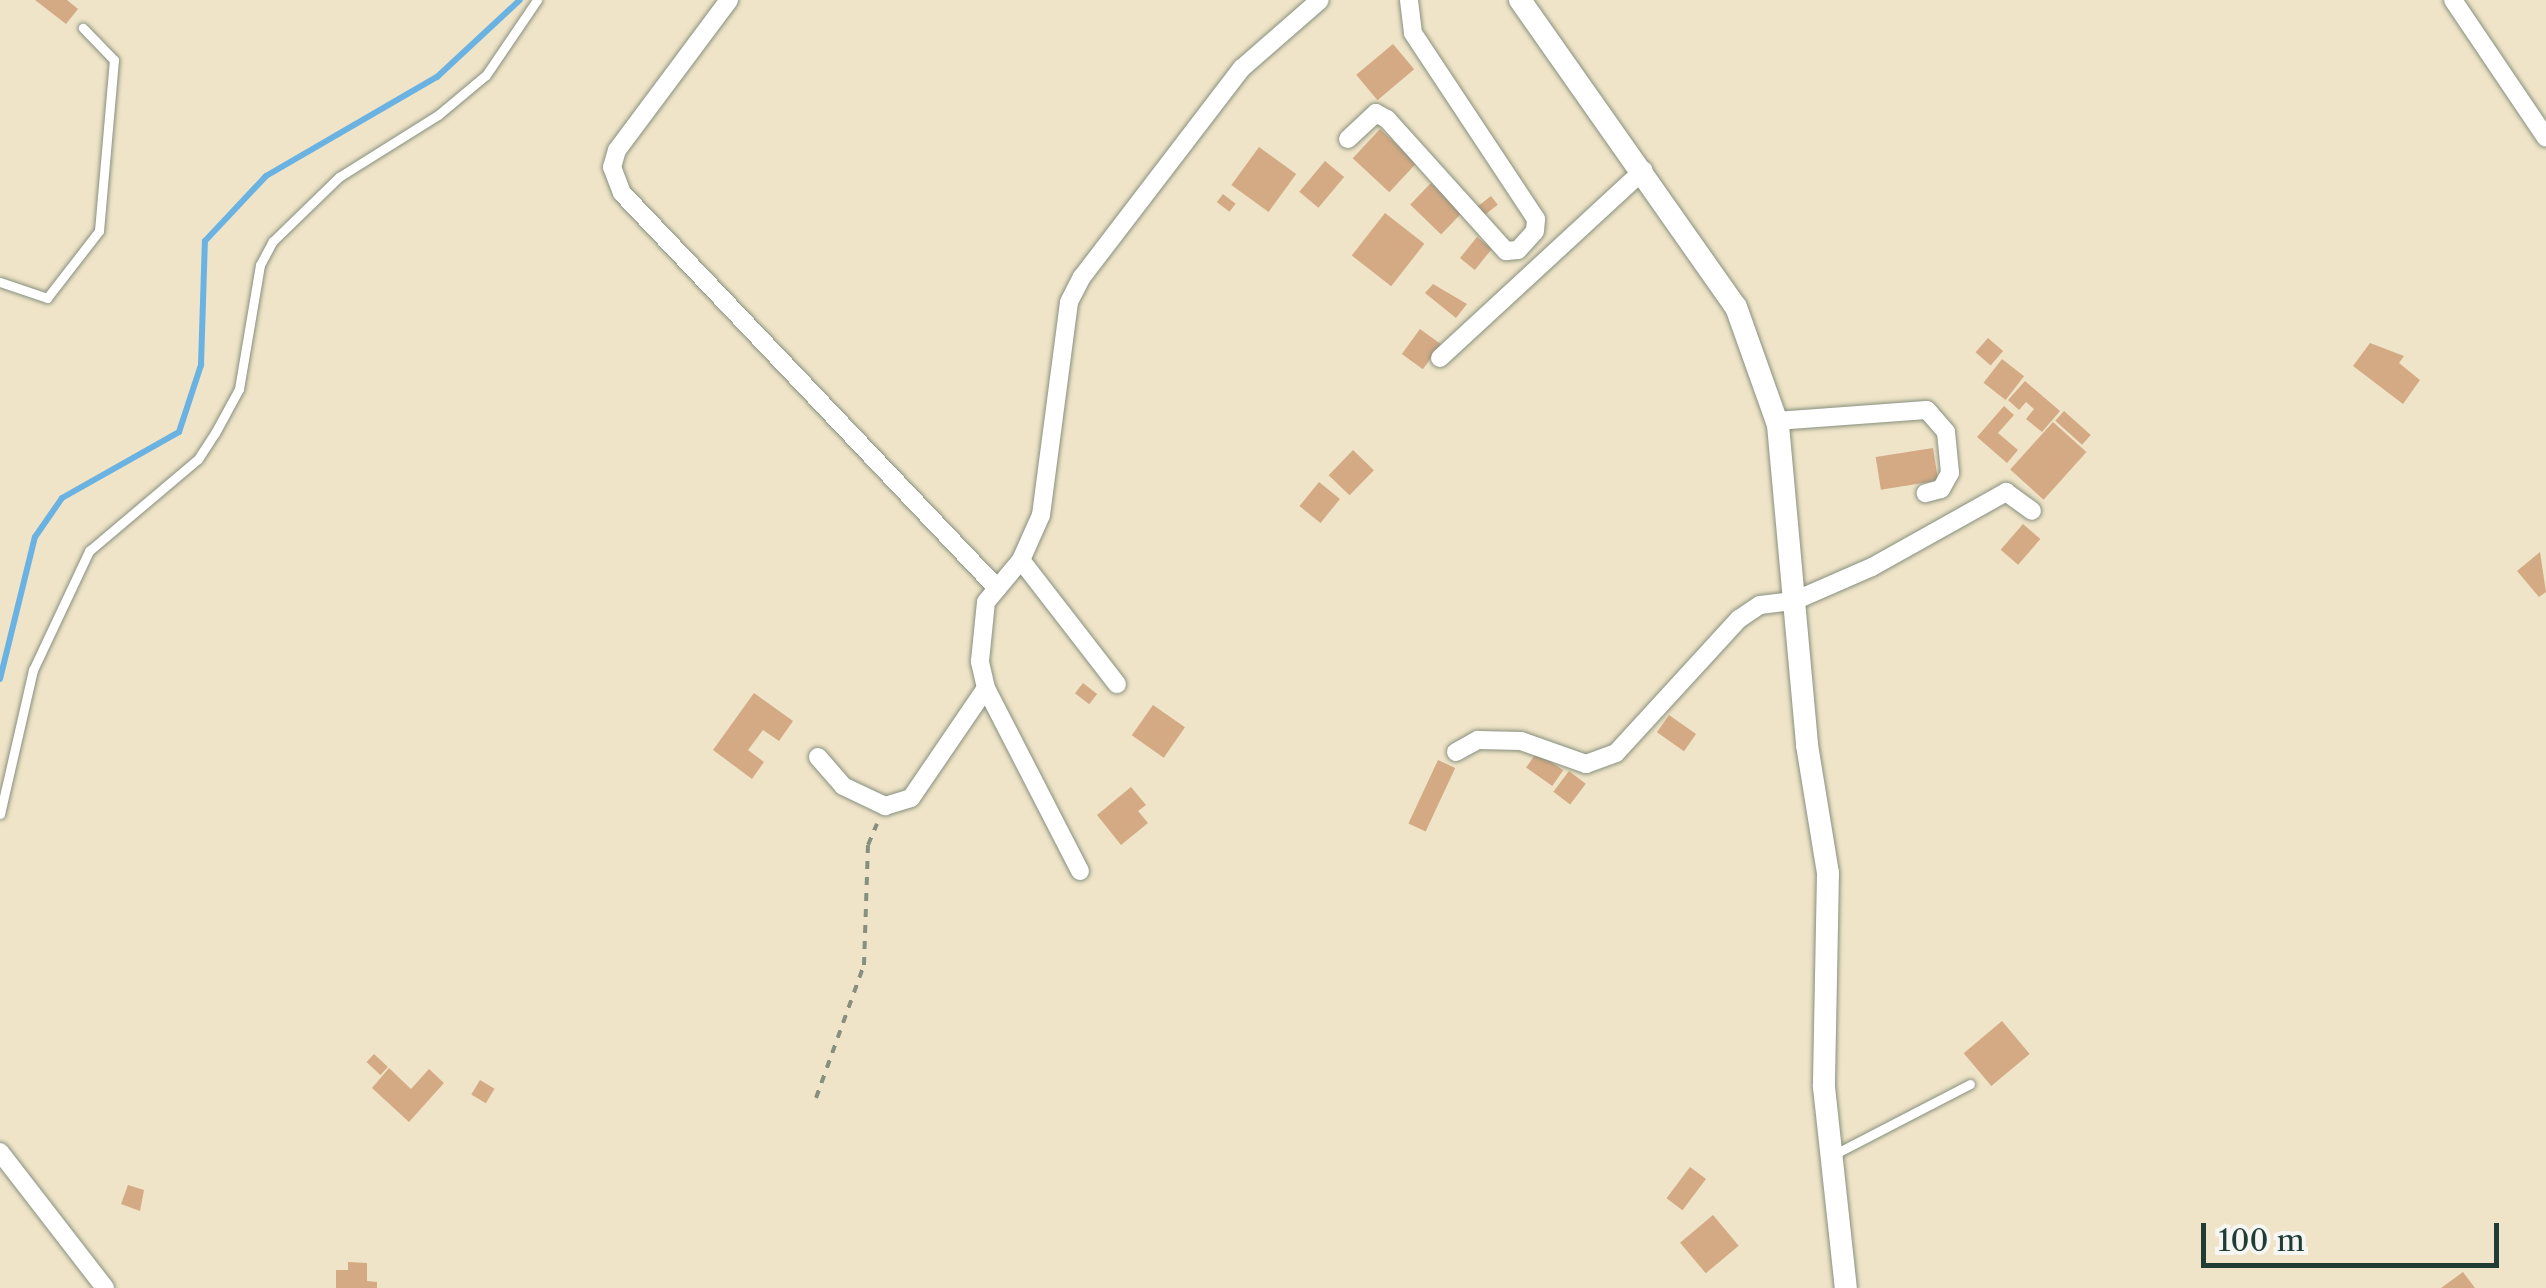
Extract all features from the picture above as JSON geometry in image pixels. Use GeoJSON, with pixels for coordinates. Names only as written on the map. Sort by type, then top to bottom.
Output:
{"type":"FeatureCollection","features":[{"type":"Feature","properties":{"kind":"street"},"geometry":{"type":"LineString","coordinates":[[729,0],[617,150],[612,167],[622,193],[996,588]]}},
{"type":"Feature","properties":{"kind":"street"},"geometry":{"type":"LineString","coordinates":[[1080,871],[986,688],[980,661],[984,621],[996,588],[1021,560],[1050,483],[1070,302],[1082,277],[1242,68],[1320,0]]}},
{"type":"Feature","properties":{"kind":"street"},"geometry":{"type":"LineString","coordinates":[[1348,139],[1376,114],[1388,119],[1506,251],[1518,250],[1535,231],[1536,218],[1413,32],[1409,0]]}},
{"type":"Feature","properties":{"kind":"street"},"geometry":{"type":"LineString","coordinates":[[1520,0],[1644,170],[1736,308],[1776,421],[1806,746],[1828,872],[1824,1087],[1846,1288]]}},
{"type":"Feature","properties":{"kind":"street"},"geometry":{"type":"LineString","coordinates":[[2453,0],[2546,138]]}},
{"type":"Feature","properties":{"kind":"street"},"geometry":{"type":"LineString","coordinates":[[1440,358],[1644,170]]}},
{"type":"Feature","properties":{"kind":"street"},"geometry":{"type":"LineString","coordinates":[[1776,421],[1927,410],[1946,432],[1950,474],[1941,489],[1926,493]]}},
{"type":"Feature","properties":{"kind":"street"},"geometry":{"type":"LineString","coordinates":[[1456,752],[1478,740],[1521,741],[1586,764],[1616,752],[1739,619],[1760,604],[1794,601],[1872,567],[1987,498],[2006,492],[2032,511]]}},
{"type":"Feature","properties":{"kind":"street"},"geometry":{"type":"LineString","coordinates":[[1021,560],[1117,684]]}},
{"type":"Feature","properties":{"kind":"street"},"geometry":{"type":"LineString","coordinates":[[818,757],[844,786],[886,806],[912,798],[986,688]]}},
{"type":"Feature","properties":{"kind":"street"},"geometry":{"type":"LineString","coordinates":[[0,1152],[105,1288]]}},
{"type":"Feature","properties":{"kind":"lane"},"geometry":{"type":"LineString","coordinates":[[0,814],[33,670],[89,551],[198,459],[239,389],[260,265],[273,241],[339,177],[438,115],[486,75],[536,0]]}},
{"type":"Feature","properties":{"kind":"lane"},"geometry":{"type":"LineString","coordinates":[[0,282],[47,298],[99,230],[114,60],[83,28]]}},
{"type":"Feature","properties":{"kind":"lane"},"geometry":{"type":"LineString","coordinates":[[1832,1156],[1970,1084]]}},
{"type":"Feature","properties":{"kind":"path"},"geometry":{"type":"LineString","coordinates":[[816,1098],[864,965],[868,844],[886,806]]}},
{"type":"Feature","properties":{"kind":"building"},"geometry":{"type":"Polygon","coordinates":[[[35,0],[67,0],[78,9],[66,24],[35,0]]]}},
{"type":"Feature","properties":{"kind":"building"},"geometry":{"type":"Polygon","coordinates":[[[1393,44],[1414,69],[1377,100],[1356,75],[1393,44]]]}},
{"type":"Feature","properties":{"kind":"building"},"geometry":{"type":"Polygon","coordinates":[[[1380,129],[1417,163],[1389,192],[1353,158],[1380,129]]]}},
{"type":"Feature","properties":{"kind":"building"},"geometry":{"type":"Polygon","coordinates":[[[1259,147],[1296,174],[1269,212],[1231,185],[1259,147]]]}},
{"type":"Feature","properties":{"kind":"building"},"geometry":{"type":"Polygon","coordinates":[[[1325,161],[1344,177],[1318,208],[1299,192],[1325,161]]]}},
{"type":"Feature","properties":{"kind":"building"},"geometry":{"type":"Polygon","coordinates":[[[1431,183],[1462,213],[1441,234],[1410,205],[1431,183]]]}},
{"type":"Feature","properties":{"kind":"building"},"geometry":{"type":"Polygon","coordinates":[[[1223,194],[1236,204],[1229,212],[1217,202],[1223,194]]]}},
{"type":"Feature","properties":{"kind":"building"},"geometry":{"type":"Polygon","coordinates":[[[1491,196],[1498,205],[1484,215],[1478,206],[1491,196]]]}},
{"type":"Feature","properties":{"kind":"building"},"geometry":{"type":"Polygon","coordinates":[[[1385,213],[1424,244],[1391,286],[1352,256],[1385,213]]]}},
{"type":"Feature","properties":{"kind":"building"},"geometry":{"type":"Polygon","coordinates":[[[1477,237],[1492,249],[1475,270],[1460,258],[1477,237]]]}},
{"type":"Feature","properties":{"kind":"building"},"geometry":{"type":"Polygon","coordinates":[[[1433,284],[1467,304],[1456,318],[1425,293],[1433,284]]]}},
{"type":"Feature","properties":{"kind":"building"},"geometry":{"type":"Polygon","coordinates":[[[1420,329],[1441,344],[1423,369],[1402,354],[1420,329]]]}},
{"type":"Feature","properties":{"kind":"building"},"geometry":{"type":"Polygon","coordinates":[[[1988,338],[2003,351],[1991,365],[1976,352],[1988,338]]]}},
{"type":"Feature","properties":{"kind":"building"},"geometry":{"type":"Polygon","coordinates":[[[2370,343],[2404,356],[2399,363],[2420,380],[2403,404],[2353,366],[2370,343]]]}},
{"type":"Feature","properties":{"kind":"building"},"geometry":{"type":"Polygon","coordinates":[[[2002,359],[2024,376],[2006,400],[1984,383],[2002,359]]]}},
{"type":"Feature","properties":{"kind":"building"},"geometry":{"type":"Polygon","coordinates":[[[2025,381],[2060,411],[2042,432],[2026,419],[2034,409],[2026,402],[2019,410],[2008,400],[2025,381]]]}},
{"type":"Feature","properties":{"kind":"building"},"geometry":{"type":"Polygon","coordinates":[[[2004,406],[2014,415],[1998,433],[2018,450],[2007,463],[1977,437],[2004,406]]]}},
{"type":"Feature","properties":{"kind":"building"},"geometry":{"type":"Polygon","coordinates":[[[2064,411],[2091,435],[2082,445],[2055,421],[2064,411]]]}},
{"type":"Feature","properties":{"kind":"building"},"geometry":{"type":"Polygon","coordinates":[[[2053,422],[2086,452],[2044,500],[2010,470],[2053,422]]]}},
{"type":"Feature","properties":{"kind":"building"},"geometry":{"type":"Polygon","coordinates":[[[1933,448],[1938,481],[1881,490],[1876,457],[1933,448]]]}},
{"type":"Feature","properties":{"kind":"building"},"geometry":{"type":"Polygon","coordinates":[[[1353,450],[1374,470],[1350,495],[1329,475],[1353,450]]]}},
{"type":"Feature","properties":{"kind":"building"},"geometry":{"type":"Polygon","coordinates":[[[1319,482],[1340,499],[1320,523],[1299,506],[1319,482]]]}},
{"type":"Feature","properties":{"kind":"building"},"geometry":{"type":"Polygon","coordinates":[[[2023,524],[2040,539],[2018,565],[2001,550],[2023,524]]]}},
{"type":"Feature","properties":{"kind":"building"},"geometry":{"type":"Polygon","coordinates":[[[2540,552],[2546,592],[2539,597],[2517,571],[2540,552]]]}},
{"type":"Feature","properties":{"kind":"building"},"geometry":{"type":"Polygon","coordinates":[[[1083,683],[1097,694],[1089,704],[1075,693],[1083,683]]]}},
{"type":"Feature","properties":{"kind":"building"},"geometry":{"type":"Polygon","coordinates":[[[754,693],[793,721],[779,741],[763,730],[748,750],[764,762],[752,779],[713,750],[754,693]]]}},
{"type":"Feature","properties":{"kind":"building"},"geometry":{"type":"Polygon","coordinates":[[[1153,705],[1185,727],[1164,758],[1132,735],[1153,705]]]}},
{"type":"Feature","properties":{"kind":"building"},"geometry":{"type":"Polygon","coordinates":[[[1669,715],[1696,734],[1684,751],[1657,732],[1669,715]]]}},
{"type":"Feature","properties":{"kind":"building"},"geometry":{"type":"Polygon","coordinates":[[[1537,752],[1563,770],[1552,786],[1526,768],[1537,752]]]}},
{"type":"Feature","properties":{"kind":"building"},"geometry":{"type":"Polygon","coordinates":[[[1438,760],[1455,768],[1426,831],[1408,823],[1438,760]]]}},
{"type":"Feature","properties":{"kind":"building"},"geometry":{"type":"Polygon","coordinates":[[[1569,771],[1586,784],[1570,804],[1553,792],[1569,771]]]}},
{"type":"Feature","properties":{"kind":"building"},"geometry":{"type":"Polygon","coordinates":[[[1131,787],[1146,805],[1138,811],[1148,823],[1121,845],[1097,815],[1131,787]]]}},
{"type":"Feature","properties":{"kind":"building"},"geometry":{"type":"Polygon","coordinates":[[[2002,1021],[2030,1054],[1991,1086],[1964,1053],[2002,1021]]]}},
{"type":"Feature","properties":{"kind":"building"},"geometry":{"type":"Polygon","coordinates":[[[374,1054],[388,1067],[380,1075],[366,1062],[374,1054]]]}},
{"type":"Feature","properties":{"kind":"building"},"geometry":{"type":"Polygon","coordinates":[[[389,1068],[411,1089],[429,1069],[444,1083],[409,1122],[372,1088],[389,1068]]]}},
{"type":"Feature","properties":{"kind":"building"},"geometry":{"type":"Polygon","coordinates":[[[480,1080],[495,1089],[486,1103],[471,1095],[480,1080]]]}},
{"type":"Feature","properties":{"kind":"building"},"geometry":{"type":"Polygon","coordinates":[[[1690,1167],[1706,1179],[1683,1210],[1667,1198],[1690,1167]]]}},
{"type":"Feature","properties":{"kind":"building"},"geometry":{"type":"Polygon","coordinates":[[[128,1185],[144,1190],[140,1211],[121,1204],[128,1185]]]}},
{"type":"Feature","properties":{"kind":"building"},"geometry":{"type":"Polygon","coordinates":[[[1713,1215],[1739,1246],[1706,1273],[1680,1243],[1713,1215]]]}},
{"type":"Feature","properties":{"kind":"building"},"geometry":{"type":"Polygon","coordinates":[[[348,1262],[367,1263],[367,1281],[377,1282],[377,1288],[336,1288],[336,1270],[348,1270],[348,1262]]]}},
{"type":"Feature","properties":{"kind":"building"},"geometry":{"type":"Polygon","coordinates":[[[2463,1272],[2475,1288],[2441,1288],[2463,1272]]]}},
{"type":"Feature","properties":{"kind":"waterway"},"geometry":{"type":"LineString","coordinates":[[0,679],[35,537],[62,498],[179,432],[201,365],[205,241],[266,176],[437,77],[520,0]]}}]}
